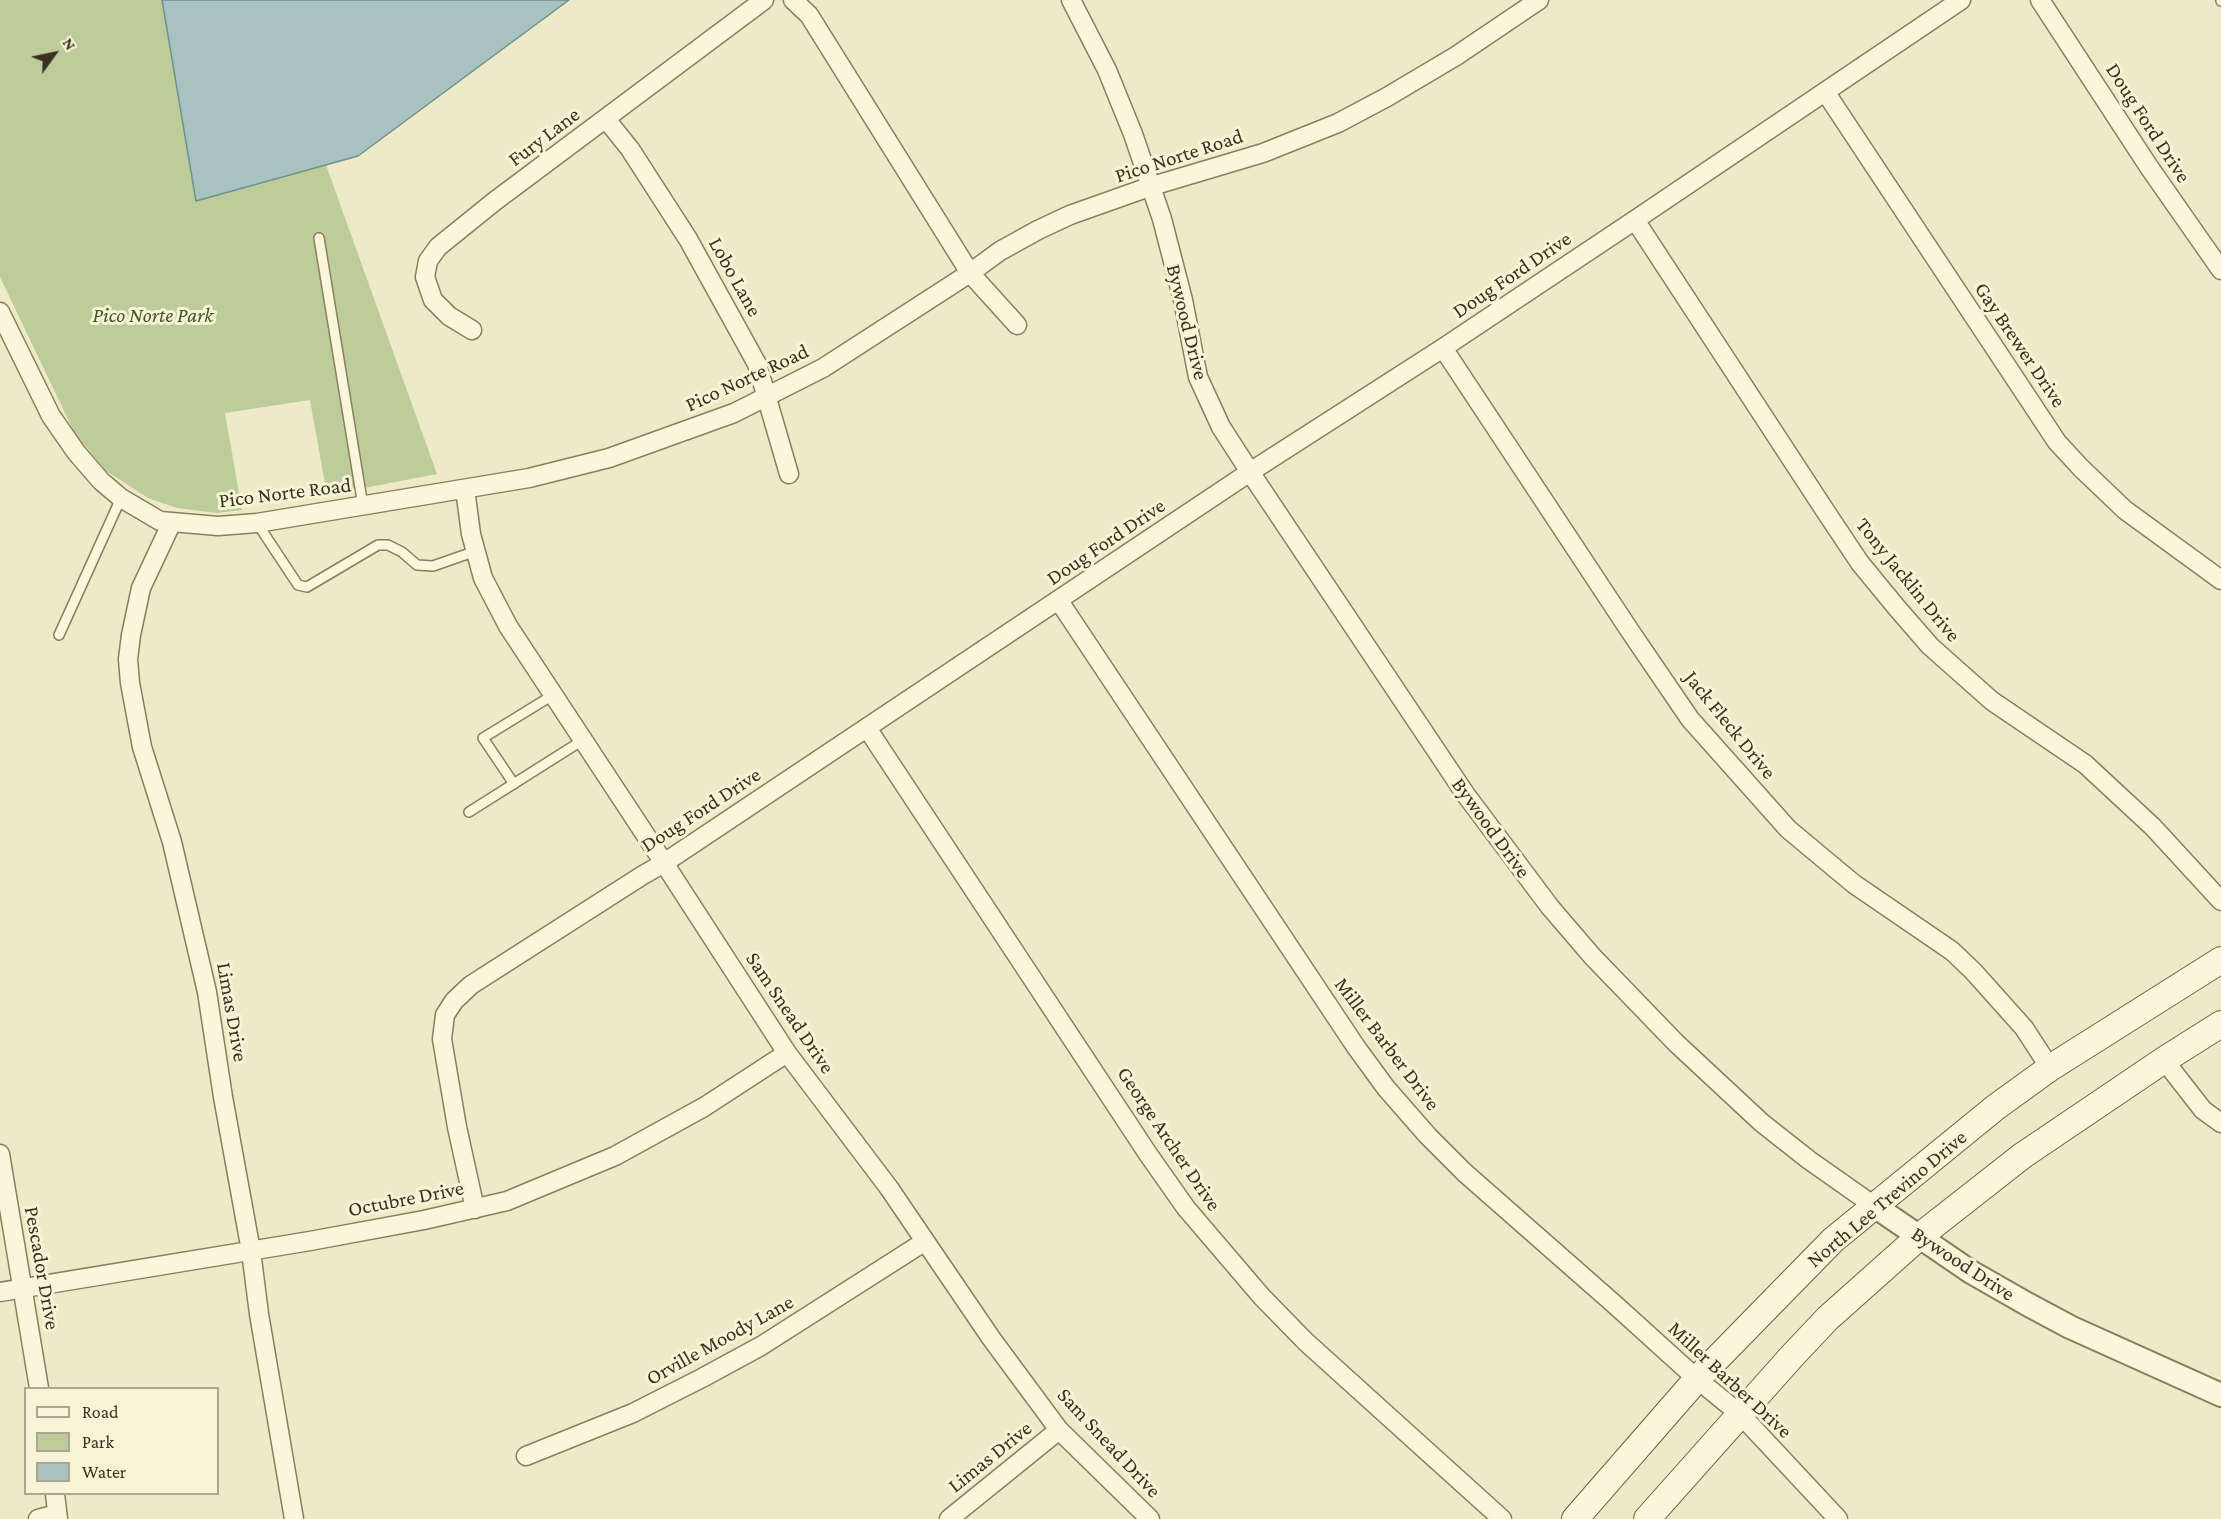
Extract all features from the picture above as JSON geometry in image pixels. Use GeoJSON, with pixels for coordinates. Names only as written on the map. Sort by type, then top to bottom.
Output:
{"type":"FeatureCollection","features":[{"type":"Feature","properties":{"kind":"main road","name":"North Lee Trevino Drive"},"geometry":{"type":"LineString","coordinates":[[1575,1519],[1697,1380],[1833,1240],[1873,1205],[1996,1107],[2050,1068],[2221,960]]}},
{"type":"Feature","properties":{"kind":"main road"},"geometry":{"type":"LineString","coordinates":[[1647,1519],[1828,1318],[1920,1236],[2022,1156],[2221,1024]]}},
{"type":"Feature","properties":{"kind":"street","name":"Fury Lane"},"geometry":{"type":"LineString","coordinates":[[472,330],[448,316],[433,300],[425,278],[428,261],[438,247],[495,201],[764,0]]}},
{"type":"Feature","properties":{"kind":"street"},"geometry":{"type":"LineString","coordinates":[[793,0],[809,15],[970,273],[1017,325]]}},
{"type":"Feature","properties":{"kind":"street","name":"Bywood Drive"},"geometry":{"type":"LineString","coordinates":[[1071,0],[1107,70],[1162,219],[1183,300],[1198,377],[1221,427],[1466,795],[1550,907],[1629,995],[1685,1051],[1762,1123],[1809,1160],[1971,1272],[2027,1304],[2070,1327],[2221,1395]]}},
{"type":"Feature","properties":{"kind":"street","name":"Pico Norte Road"},"geometry":{"type":"LineString","coordinates":[[0,312],[4,332],[51,416],[82,459],[100,481],[121,498],[155,519],[218,526],[257,523],[529,478],[609,458],[724,417],[766,398],[823,368],[970,273],[1000,251],[1038,230],[1070,215],[1149,187],[1263,153],[1338,123],[1456,56],[1539,0]]}},
{"type":"Feature","properties":{"kind":"street","name":"Doug Ford Drive"},"geometry":{"type":"LineString","coordinates":[[475,1209],[442,1039],[445,1015],[454,1000],[471,985],[643,874],[664,863],[1250,472],[1443,348],[1826,93],[1961,0]]}},
{"type":"Feature","properties":{"kind":"street","name":"Doug Ford Drive"},"geometry":{"type":"LineString","coordinates":[[2040,0],[2149,167],[2221,270]]}},
{"type":"Feature","properties":{"kind":"street","name":"Gay Brewer Drive"},"geometry":{"type":"LineString","coordinates":[[1826,93],[2057,442],[2080,468],[2125,510],[2221,580]]}},
{"type":"Feature","properties":{"kind":"street","name":"Lobo Lane"},"geometry":{"type":"LineString","coordinates":[[606,119],[630,150],[688,239],[758,364],[789,474]]}},
{"type":"Feature","properties":{"kind":"street","name":"Tony Jacklin Drive"},"geometry":{"type":"LineString","coordinates":[[1635,220],[1860,563],[1929,646],[1992,701],[2085,764],[2153,827],[2221,901]]}},
{"type":"Feature","properties":{"kind":"street","name":"Jack Fleck Drive"},"geometry":{"type":"LineString","coordinates":[[1443,348],[1690,719],[1788,829],[1854,884],[1959,958],[2013,1014],[2050,1068]]}},
{"type":"Feature","properties":{"kind":"street","name":"Sam Snead Drive"},"geometry":{"type":"LineString","coordinates":[[465,489],[471,534],[483,578],[493,600],[787,1053],[889,1188],[991,1338],[1059,1430],[1150,1519]]}},
{"type":"Feature","properties":{"kind":"street","name":"Limas Drive"},"geometry":{"type":"LineString","coordinates":[[172,522],[141,588],[128,659],[130,683],[142,747],[172,842],[203,970],[294,1519]]}},
{"type":"Feature","properties":{"kind":"street","name":"Miller Barber Drive"},"geometry":{"type":"LineString","coordinates":[[1059,601],[1356,1047],[1386,1088],[1428,1136],[1465,1173],[1697,1380],[1740,1414],[1838,1519]]}},
{"type":"Feature","properties":{"kind":"street","name":"George Archer Drive"},"geometry":{"type":"LineString","coordinates":[[867,728],[1148,1154],[1214,1243],[1306,1342],[1502,1519]]}},
{"type":"Feature","properties":{"kind":"street","name":"Octubre Drive"},"geometry":{"type":"LineString","coordinates":[[0,1292],[424,1220],[507,1201],[615,1156],[704,1107],[787,1053]]}},
{"type":"Feature","properties":{"kind":"street"},"geometry":{"type":"LineString","coordinates":[[2164,1060],[2203,1110],[2221,1123]]}},
{"type":"Feature","properties":{"kind":"street","name":"Pescador Drive"},"geometry":{"type":"LineString","coordinates":[[0,1154],[39,1387]]}},
{"type":"Feature","properties":{"kind":"street","name":"Orville Moody Lane"},"geometry":{"type":"LineString","coordinates":[[526,1456],[633,1413],[702,1378],[780,1335],[924,1242]]}},
{"type":"Feature","properties":{"kind":"street","name":"Limas Drive"},"geometry":{"type":"LineString","coordinates":[[949,1519],[1059,1430]]}},
{"type":"Feature","properties":{"kind":"street"},"geometry":{"type":"LineString","coordinates":[[38,1519],[58,1516],[55,1495]]}},
{"type":"Feature","properties":{"kind":"lane"},"geometry":{"type":"LineString","coordinates":[[319,238],[363,506]]}},
{"type":"Feature","properties":{"kind":"lane"},"geometry":{"type":"LineString","coordinates":[[58,635],[121,498]]}},
{"type":"Feature","properties":{"kind":"lane"},"geometry":{"type":"LineString","coordinates":[[257,523],[298,585],[307,586],[378,544],[388,545],[402,552],[417,565],[433,566],[476,551]]}},
{"type":"Feature","properties":{"kind":"lane"},"geometry":{"type":"LineString","coordinates":[[514,784],[483,738],[553,695]]}},
{"type":"Feature","properties":{"kind":"lane"},"geometry":{"type":"LineString","coordinates":[[469,812],[583,740]]}},
{"type":"Feature","properties":{"kind":"green space","name":"Pico Norte Park"},"geometry":{"type":"Polygon","coordinates":[[[0,0],[162,0],[196,201],[326,165],[437,474],[327,495],[310,400],[225,413],[242,510],[217,513],[177,508],[148,498],[106,471],[74,432],[0,277],[0,0]]]}},
{"type":"Feature","properties":{"kind":"water"},"geometry":{"type":"Polygon","coordinates":[[[162,0],[569,0],[358,156],[196,201],[162,0]]]}}]}
